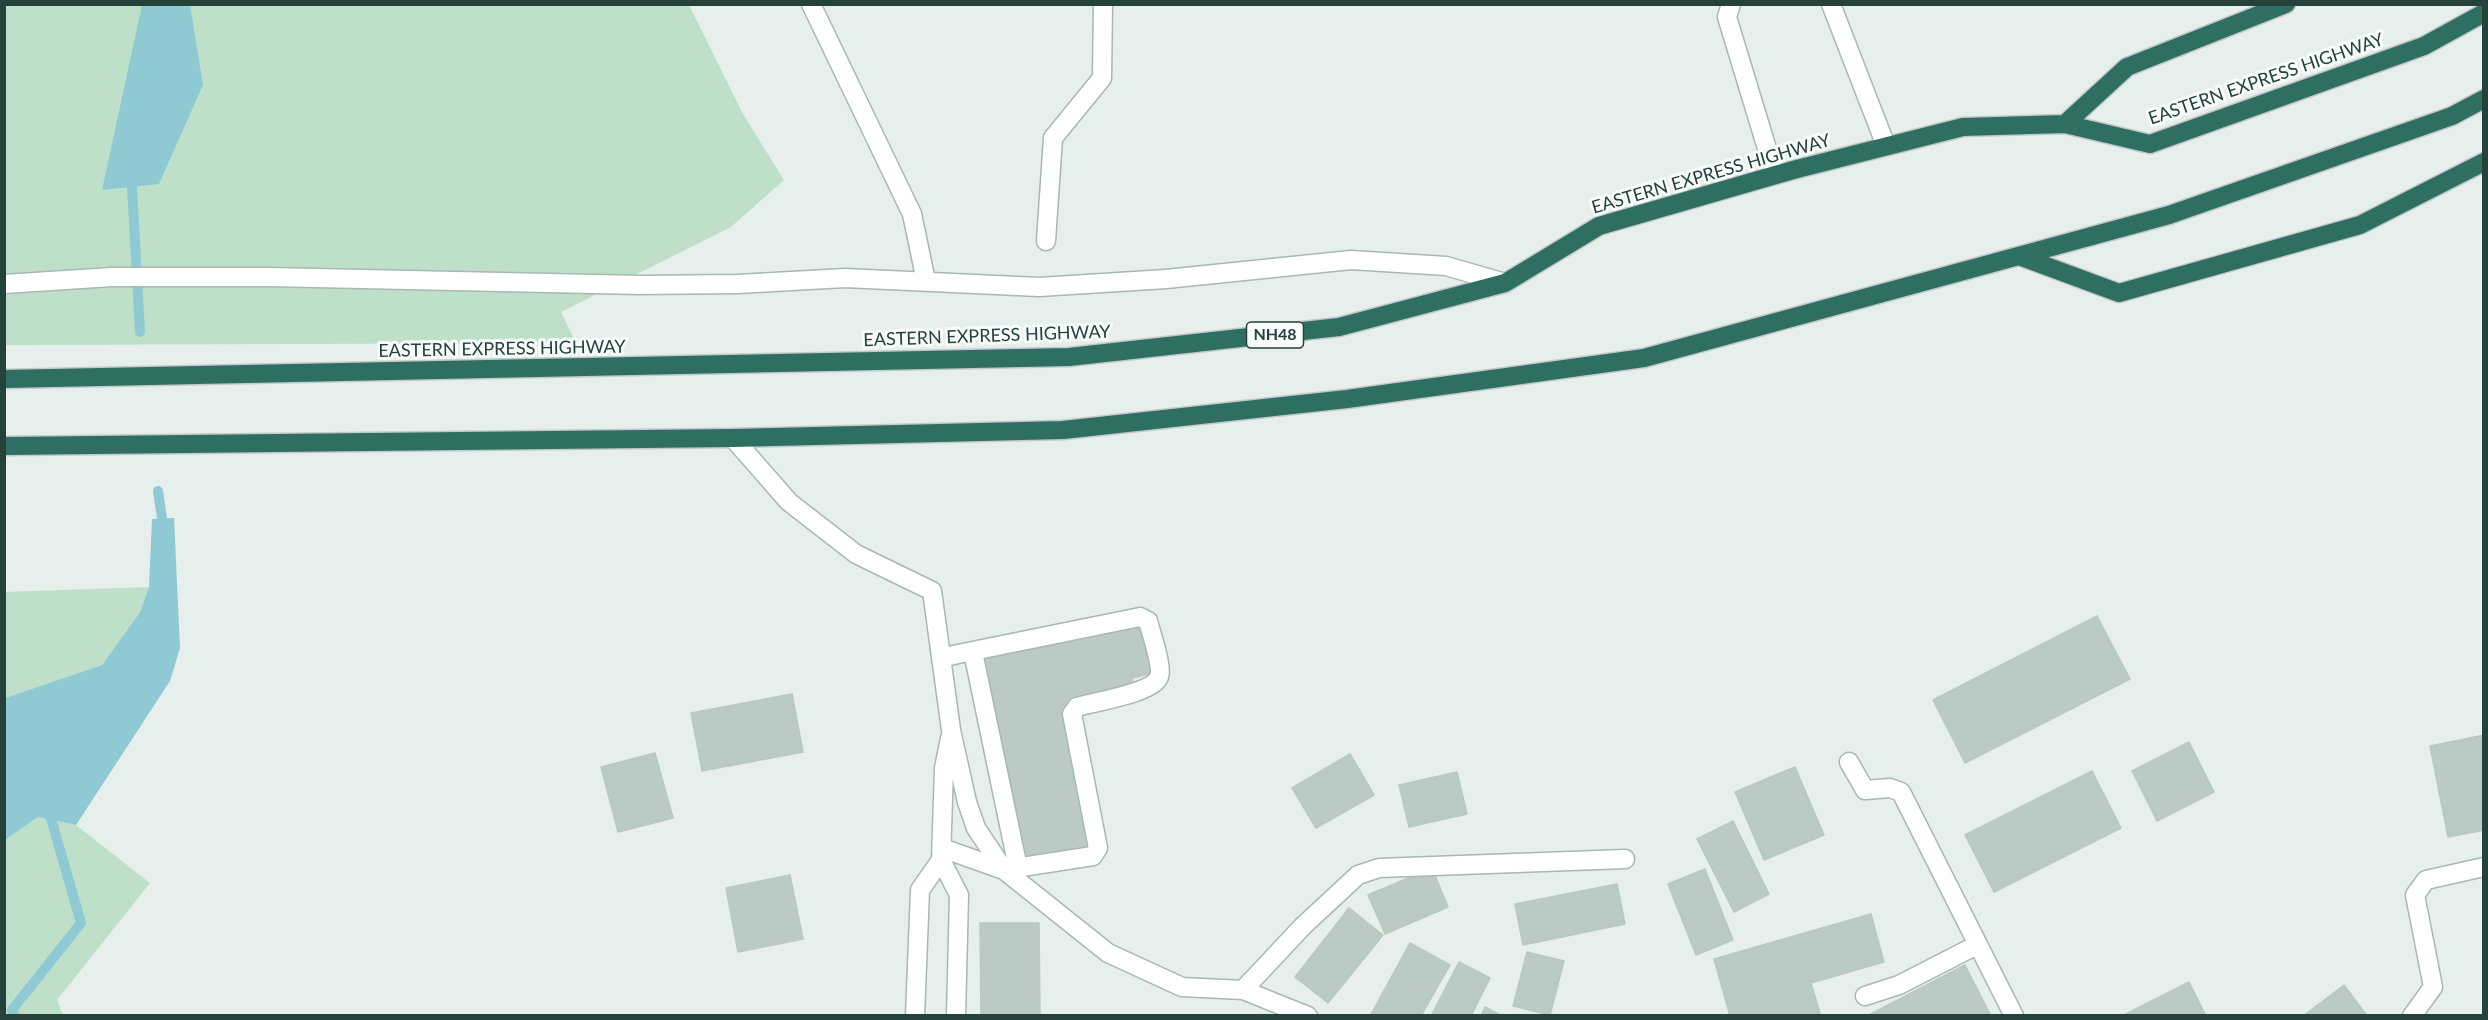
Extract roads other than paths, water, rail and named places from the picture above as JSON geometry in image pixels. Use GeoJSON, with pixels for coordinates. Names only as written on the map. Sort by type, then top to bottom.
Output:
{"type":"FeatureCollection","features":[{"type":"Feature","properties":{"kind":"highway"},"geometry":{"type":"LineString","coordinates":[[2065,124],[2127,67],[2286,4]]}},
{"type":"Feature","properties":{"kind":"highway","name":"EASTERN EXPRESS HIGHWAY"},"geometry":{"type":"LineString","coordinates":[[4,379],[1069,357],[1339,327],[1505,283],[1599,225],[1775,175],[1964,127],[2065,124],[2150,144],[2424,46],[2484,13]]}},
{"type":"Feature","properties":{"kind":"highway"},"geometry":{"type":"LineString","coordinates":[[4,446],[734,438],[1079,429],[1347,399],[1644,358],[2169,215],[2452,116],[2484,99]]}},
{"type":"Feature","properties":{"kind":"highway"},"geometry":{"type":"LineString","coordinates":[[2019,256],[2119,293],[2360,225],[2484,162]]}},
{"type":"Feature","properties":{"kind":"street"},"geometry":{"type":"LineString","coordinates":[[811,4],[912,214],[926,281]]}},
{"type":"Feature","properties":{"kind":"street"},"geometry":{"type":"LineString","coordinates":[[1046,241],[1053,138],[1102,78],[1103,4]]}},
{"type":"Feature","properties":{"kind":"street"},"geometry":{"type":"LineString","coordinates":[[1731,4],[1727,17],[1775,175]]}},
{"type":"Feature","properties":{"kind":"street"},"geometry":{"type":"LineString","coordinates":[[1831,4],[1886,146]]}},
{"type":"Feature","properties":{"kind":"street"},"geometry":{"type":"LineString","coordinates":[[4,284],[112,277],[640,285],[738,284],[845,278],[1039,287],[1166,279],[1352,260],[1446,266],[1505,283]]}},
{"type":"Feature","properties":{"kind":"street"},"geometry":{"type":"LineString","coordinates":[[734,438],[789,502],[839,541],[856,554],[932,591],[951,730],[967,802],[976,828],[1004,870],[1108,953],[1182,987],[1243,990],[1308,1016]]}},
{"type":"Feature","properties":{"kind":"street"},"geometry":{"type":"LineString","coordinates":[[941,658],[1140,617],[1148,621],[1160,668],[1160,677],[1151,687],[1077,707],[1072,714],[1098,848],[1093,856],[1022,867],[1017,863],[973,652]]}},
{"type":"Feature","properties":{"kind":"street"},"geometry":{"type":"LineString","coordinates":[[951,730],[944,768],[942,854],[959,895],[956,1016]]}},
{"type":"Feature","properties":{"kind":"street"},"geometry":{"type":"LineString","coordinates":[[1849,762],[1865,790],[1890,788],[1901,792],[2013,1016]]}},
{"type":"Feature","properties":{"kind":"street"},"geometry":{"type":"LineString","coordinates":[[942,854],[1004,870]]}},
{"type":"Feature","properties":{"kind":"street"},"geometry":{"type":"LineString","coordinates":[[915,1016],[920,890],[942,854]]}},
{"type":"Feature","properties":{"kind":"street"},"geometry":{"type":"LineString","coordinates":[[1243,990],[1303,926],[1358,875],[1378,868],[1625,859]]}},
{"type":"Feature","properties":{"kind":"street"},"geometry":{"type":"LineString","coordinates":[[2412,1016],[2433,987],[2415,895],[2426,880],[2484,867]]}},
{"type":"Feature","properties":{"kind":"street"},"geometry":{"type":"LineString","coordinates":[[1865,996],[1899,985],[1977,945]]}},
{"type":"Feature","properties":{"kind":"water"},"geometry":{"type":"Polygon","coordinates":[[[142,5],[190,5],[203,85],[159,184],[102,190],[142,5]]]}},
{"type":"Feature","properties":{"kind":"water"},"geometry":{"type":"Polygon","coordinates":[[[174,518],[180,648],[170,681],[76,825],[38,817],[5,840],[5,698],[102,665],[140,612],[149,587],[152,519],[174,518]]]}},
{"type":"Feature","properties":{"kind":"waterway"},"geometry":{"type":"LineString","coordinates":[[134,174],[132,187],[140,332]]}},
{"type":"Feature","properties":{"kind":"waterway"},"geometry":{"type":"LineString","coordinates":[[158,491],[162,518],[161,531]]}},
{"type":"Feature","properties":{"kind":"waterway"},"geometry":{"type":"LineString","coordinates":[[15,1016],[12,1010],[81,923],[48,808]]}}]}
